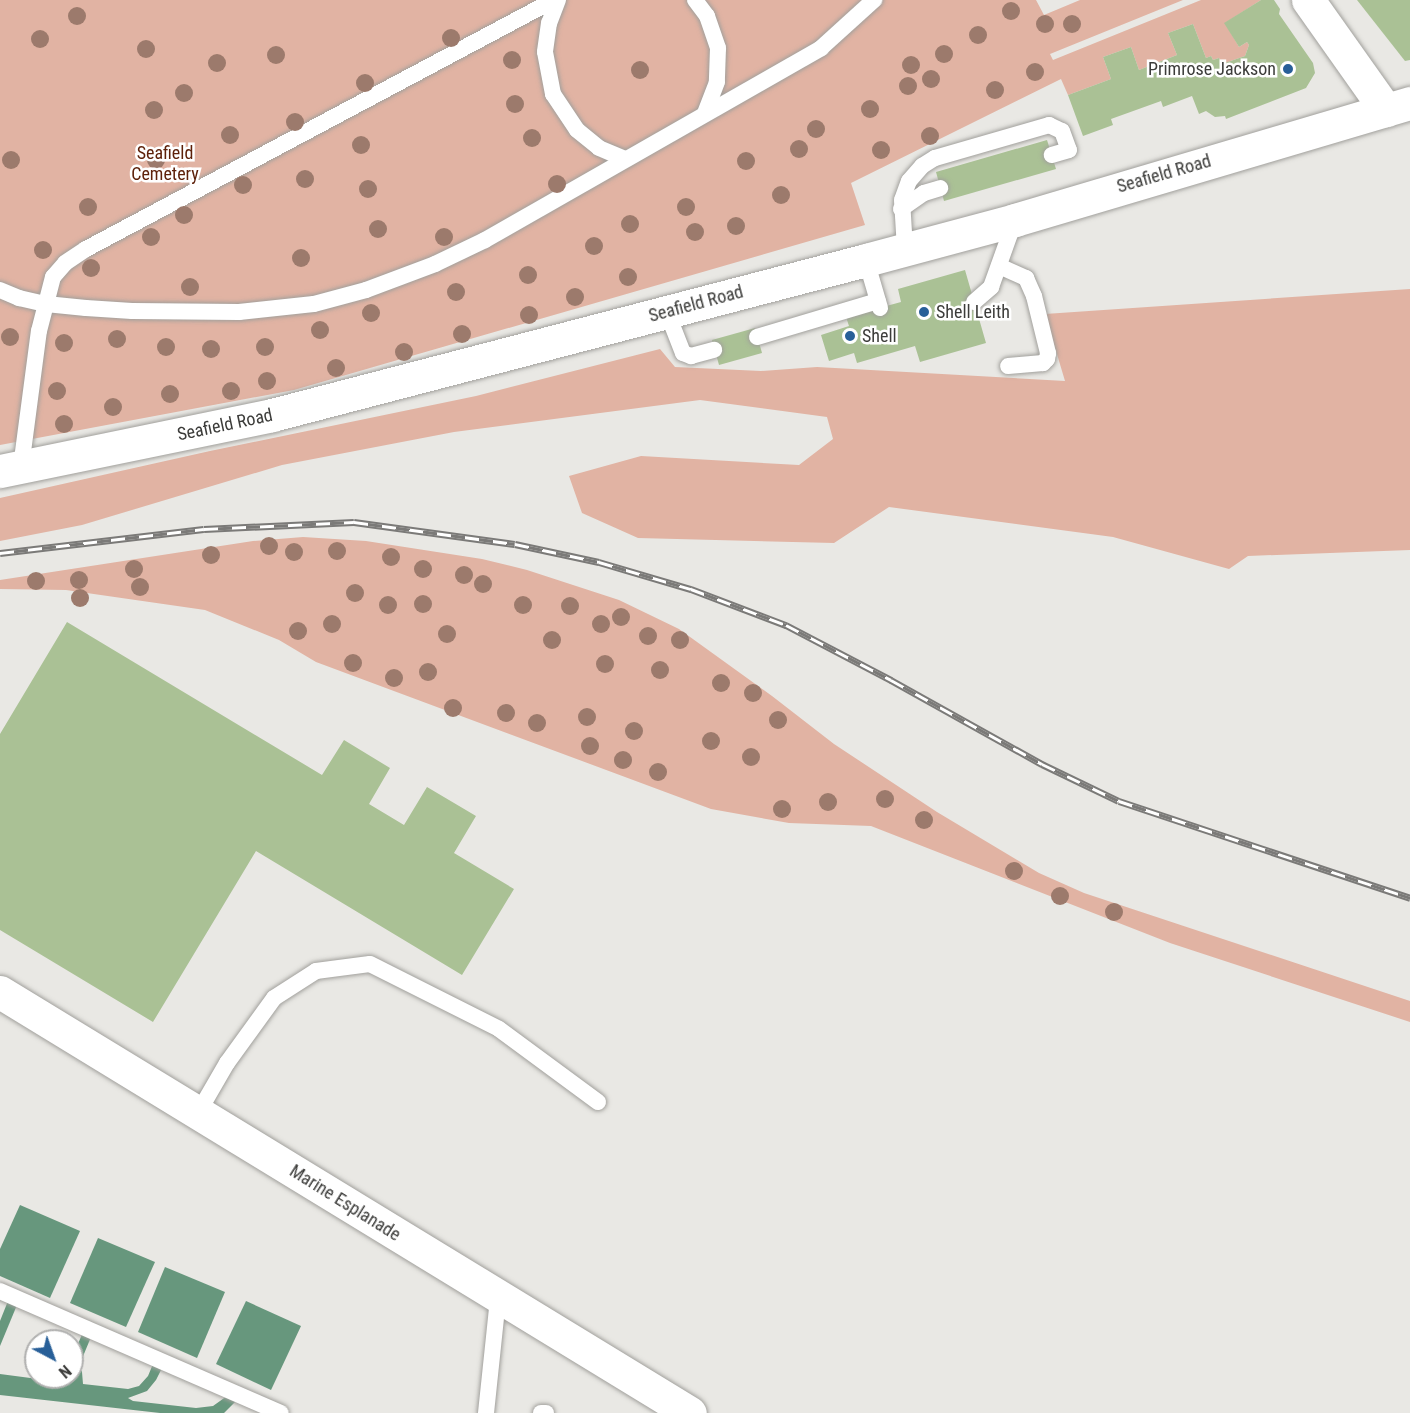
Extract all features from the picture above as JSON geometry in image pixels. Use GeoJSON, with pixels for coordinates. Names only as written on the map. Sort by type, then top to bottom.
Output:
{"type":"FeatureCollection","features":[{"type":"Feature","properties":{"kind":"main road"},"geometry":{"type":"LineString","coordinates":[[1308,0],[1398,106]]}},
{"type":"Feature","properties":{"kind":"main road","name":"Seafield Road"},"geometry":{"type":"LineString","coordinates":[[11,469],[272,415],[668,312],[1015,220],[1398,106]]}},
{"type":"Feature","properties":{"kind":"main road","name":"Marine Esplanade"},"geometry":{"type":"LineString","coordinates":[[0,992],[498,1298],[690,1413]]}},
{"type":"Feature","properties":{"kind":"lane"},"geometry":{"type":"LineString","coordinates":[[556,0],[549,23],[545,52],[553,94],[576,130],[599,148],[625,159]]}},
{"type":"Feature","properties":{"kind":"lane"},"geometry":{"type":"LineString","coordinates":[[11,469],[39,331],[53,277],[73,256],[556,0]]}},
{"type":"Feature","properties":{"kind":"lane"},"geometry":{"type":"LineString","coordinates":[[695,0],[707,16],[718,48],[717,82],[705,114]]}},
{"type":"Feature","properties":{"kind":"lane"},"geometry":{"type":"LineString","coordinates":[[0,290],[19,298],[46,304],[132,311],[239,312],[321,302],[389,282],[444,260],[485,240],[821,48],[874,0]]}},
{"type":"Feature","properties":{"kind":"lane"},"geometry":{"type":"LineString","coordinates":[[905,249],[901,209],[909,181],[922,166],[935,158],[1049,125],[1062,131],[1069,150],[1052,155]]}},
{"type":"Feature","properties":{"kind":"lane"},"geometry":{"type":"LineString","coordinates":[[901,209],[924,193],[940,188]]}},
{"type":"Feature","properties":{"kind":"lane"},"geometry":{"type":"LineString","coordinates":[[974,302],[991,287],[1015,220]]}},
{"type":"Feature","properties":{"kind":"lane"},"geometry":{"type":"LineString","coordinates":[[757,337],[879,304],[866,260]]}},
{"type":"Feature","properties":{"kind":"lane"},"geometry":{"type":"LineString","coordinates":[[999,266],[1026,278],[1035,296],[1048,353],[1043,363],[1008,366]]}},
{"type":"Feature","properties":{"kind":"lane"},"geometry":{"type":"LineString","coordinates":[[668,312],[683,353],[692,356],[714,350]]}},
{"type":"Feature","properties":{"kind":"lane"},"geometry":{"type":"LineString","coordinates":[[198,1113],[227,1063],[274,998],[316,971],[370,964],[499,1029],[598,1102]]}},
{"type":"Feature","properties":{"kind":"lane"},"geometry":{"type":"LineString","coordinates":[[0,1291],[281,1413]]}},
{"type":"Feature","properties":{"kind":"lane"},"geometry":{"type":"LineString","coordinates":[[486,1413],[498,1298]]}},
{"type":"Feature","properties":{"kind":"green space","name":"Seafield Cemetery"},"geometry":{"type":"Polygon","coordinates":[[[0,0],[1036,0],[1044,15],[1080,0],[1183,0],[1050,54],[1053,60],[1201,0],[1261,0],[1225,23],[1239,47],[1247,42],[1249,45],[1245,56],[1222,64],[1219,58],[1213,60],[1211,56],[1206,58],[1193,24],[1168,33],[1177,55],[1139,70],[1131,47],[1103,57],[1111,79],[1068,95],[1061,79],[851,183],[865,225],[294,390],[0,445],[0,0]]]}},
{"type":"Feature","properties":{"kind":"green space"},"geometry":{"type":"Polygon","coordinates":[[[1410,289],[1410,550],[1248,556],[1229,569],[1113,537],[889,507],[834,543],[638,538],[582,513],[569,476],[641,456],[799,465],[833,439],[827,417],[700,400],[454,432],[282,465],[82,525],[0,541],[0,498],[210,451],[476,396],[660,349],[675,367],[761,371],[817,367],[1065,381],[1045,314],[1410,289]]]}},
{"type":"Feature","properties":{"kind":"green space"},"geometry":{"type":"Polygon","coordinates":[[[303,537],[366,541],[482,559],[527,570],[619,600],[679,629],[834,744],[937,812],[1039,873],[1084,893],[1410,1001],[1410,1022],[1170,943],[871,826],[789,823],[711,809],[316,662],[279,640],[205,610],[66,590],[0,589],[0,580],[253,541],[303,537]]]}},
{"type":"Feature","properties":{"kind":"shaded area"},"geometry":{"type":"Polygon","coordinates":[[[20,1205],[80,1231],[50,1298],[0,1276],[0,1249],[20,1205]]]}},
{"type":"Feature","properties":{"kind":"shaded area"},"geometry":{"type":"Polygon","coordinates":[[[98,1238],[155,1262],[126,1327],[70,1303],[98,1238]]]}},
{"type":"Feature","properties":{"kind":"shaded area"},"geometry":{"type":"Polygon","coordinates":[[[165,1267],[225,1292],[197,1358],[138,1332],[165,1267]]]}},
{"type":"Feature","properties":{"kind":"shaded area"},"geometry":{"type":"Polygon","coordinates":[[[8,1301],[17,1305],[0,1346],[0,1321],[8,1301]]]}},
{"type":"Feature","properties":{"kind":"shaded area"},"geometry":{"type":"Polygon","coordinates":[[[246,1301],[301,1326],[271,1390],[216,1364],[246,1301]]]}},
{"type":"Feature","properties":{"kind":"shaded area"},"geometry":{"type":"Polygon","coordinates":[[[84,1333],[91,1337],[84,1354],[84,1333]]]}},
{"type":"Feature","properties":{"kind":"shaded area"},"geometry":{"type":"Polygon","coordinates":[[[153,1364],[162,1368],[156,1380],[147,1391],[128,1398],[133,1401],[196,1408],[213,1406],[227,1396],[237,1400],[224,1413],[160,1413],[0,1395],[0,1374],[24,1377],[24,1389],[84,1389],[84,1384],[128,1389],[139,1386],[148,1376],[153,1364]]]}},
{"type":"Feature","properties":{"kind":"building"},"geometry":{"type":"Polygon","coordinates":[[[1261,0],[1274,0],[1280,9],[1279,14],[1313,63],[1315,73],[1306,88],[1226,119],[1225,116],[1215,117],[1206,111],[1199,114],[1192,96],[1163,107],[1161,101],[1111,119],[1113,125],[1083,136],[1068,95],[1111,79],[1103,57],[1131,47],[1139,70],[1177,55],[1168,33],[1193,24],[1206,58],[1211,56],[1213,60],[1219,58],[1222,64],[1245,56],[1249,45],[1247,42],[1239,47],[1224,23],[1261,0]]]}},
{"type":"Feature","properties":{"kind":"building"},"geometry":{"type":"Polygon","coordinates":[[[1357,0],[1410,0],[1410,60],[1405,61],[1357,0]]]}},
{"type":"Feature","properties":{"kind":"building"},"geometry":{"type":"Polygon","coordinates":[[[1047,140],[1056,169],[944,201],[936,172],[1047,140]]]}},
{"type":"Feature","properties":{"kind":"building"},"geometry":{"type":"Polygon","coordinates":[[[965,270],[986,343],[920,362],[915,346],[857,363],[854,353],[829,361],[821,335],[849,326],[846,317],[901,302],[898,289],[965,270]]]}},
{"type":"Feature","properties":{"kind":"building"},"geometry":{"type":"Polygon","coordinates":[[[755,328],[762,353],[719,365],[712,340],[755,328]]]}},
{"type":"Feature","properties":{"kind":"building"},"geometry":{"type":"Polygon","coordinates":[[[67,622],[322,775],[344,740],[390,768],[369,804],[404,825],[427,787],[476,816],[454,853],[514,889],[462,975],[256,851],[153,1022],[0,930],[0,734],[67,622]]]}},
{"type":"Feature","properties":{"kind":"railway"},"geometry":{"type":"LineString","coordinates":[[0,553],[204,529],[354,522],[515,544],[599,562],[691,589],[786,625],[1042,764],[1119,801],[1410,898]]}},
{"type":"Feature","properties":{"kind":"place","name":"Primrose Jackson"},"geometry":{"type":"Point","coordinates":[1288,69]}},
{"type":"Feature","properties":{"kind":"place","name":"Shell Leith"},"geometry":{"type":"Point","coordinates":[924,312]}},
{"type":"Feature","properties":{"kind":"place","name":"Shell"},"geometry":{"type":"Point","coordinates":[850,336]}}]}
